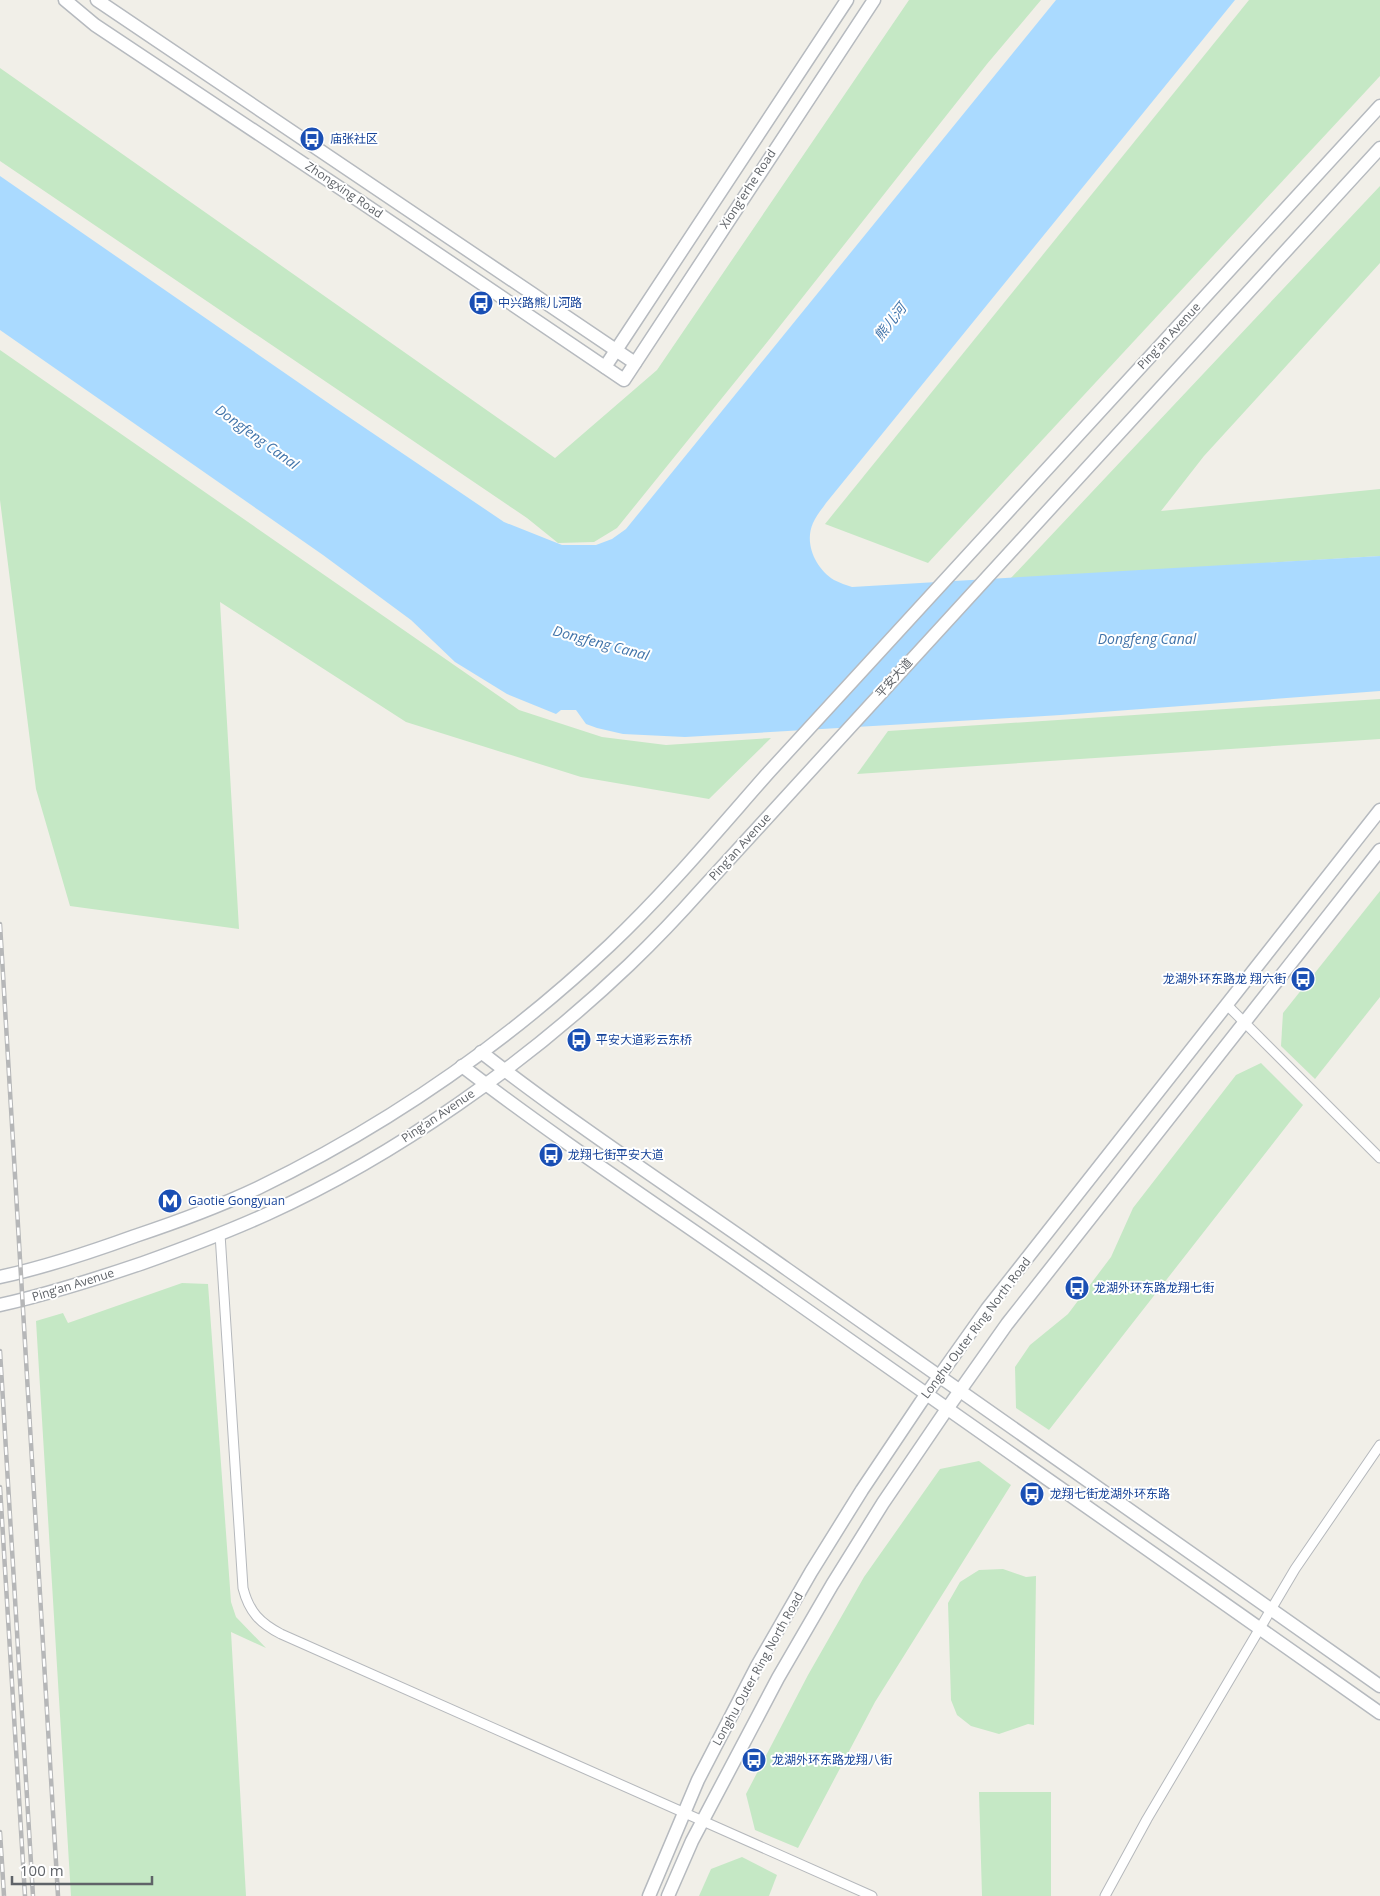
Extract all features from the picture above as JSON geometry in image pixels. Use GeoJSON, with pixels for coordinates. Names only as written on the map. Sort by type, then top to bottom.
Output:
{"type":"FeatureCollection","features":[{"type":"Feature","properties":{"kind":"main road","name":"Zhongxing Road"},"geometry":{"type":"LineString","coordinates":[[65,0],[95,25],[624,380]]}},
{"type":"Feature","properties":{"kind":"main road","name":"Zhongxing Road"},"geometry":{"type":"LineString","coordinates":[[97,0],[634,363]]}},
{"type":"Feature","properties":{"kind":"main road","name":"Xiong'erhe Road"},"geometry":{"type":"LineString","coordinates":[[605,367],[847,0]]}},
{"type":"Feature","properties":{"kind":"main road","name":"Xiong'erhe Road"},"geometry":{"type":"LineString","coordinates":[[624,380],[874,0]]}},
{"type":"Feature","properties":{"kind":"main road","name":"Ping'an Avenue"},"geometry":{"type":"LineString","coordinates":[[481,1052],[568,983],[610,945],[681,872],[769,772],[1380,106]]}},
{"type":"Feature","properties":{"kind":"main road","name":"平安大道"},"geometry":{"type":"LineString","coordinates":[[790,791],[1380,148]]}},
{"type":"Feature","properties":{"kind":"main road","name":"Ping‘an Avenue"},"geometry":{"type":"LineString","coordinates":[[0,1305],[35,1297],[116,1272],[220,1234],[268,1214],[384,1152],[485,1084],[586,1004],[629,965],[701,890],[790,791]]}},
{"type":"Feature","properties":{"kind":"main road","name":"Longhu Outer Ring North Road"},"geometry":{"type":"LineString","coordinates":[[649,1896],[698,1780],[766,1649],[862,1490],[926,1394],[987,1309],[1380,810]]}},
{"type":"Feature","properties":{"kind":"main road","name":"Longhu Outer Ring North Road"},"geometry":{"type":"LineString","coordinates":[[671,1893],[703,1821],[778,1678],[832,1585],[947,1408],[1007,1324],[1380,850]]}},
{"type":"Feature","properties":{"kind":"main road"},"geometry":{"type":"LineString","coordinates":[[0,1277],[107,1246],[183,1220],[256,1188],[369,1128],[481,1052],[610,1147],[752,1244],[1380,1686]]}},
{"type":"Feature","properties":{"kind":"main road"},"geometry":{"type":"LineString","coordinates":[[462,1066],[597,1166],[739,1262],[1380,1714]]}},
{"type":"Feature","properties":{"kind":"street"},"geometry":{"type":"LineString","coordinates":[[1227,1005],[1380,1158]]}},
{"type":"Feature","properties":{"kind":"street"},"geometry":{"type":"LineString","coordinates":[[220,1234],[243,1588],[246,1601],[252,1612],[266,1626],[281,1634],[872,1896]]}},
{"type":"Feature","properties":{"kind":"street"},"geometry":{"type":"LineString","coordinates":[[1105,1896],[1147,1819],[1295,1569],[1380,1445]]}},
{"type":"Feature","properties":{"kind":"street"},"geometry":{"type":"LineString","coordinates":[[641,1896],[658,1876]]}},
{"type":"Feature","properties":{"kind":"green space"},"geometry":{"type":"Polygon","coordinates":[[[909,0],[1041,0],[987,64],[617,528],[594,542],[558,543],[527,518],[0,161],[0,68],[555,458],[657,370],[909,0]]]}},
{"type":"Feature","properties":{"kind":"green space"},"geometry":{"type":"Polygon","coordinates":[[[1249,0],[1380,0],[1380,76],[928,563],[825,524],[1249,0]]]}},
{"type":"Feature","properties":{"kind":"green space"},"geometry":{"type":"Polygon","coordinates":[[[1380,186],[1380,263],[1204,456],[1161,511],[1380,489],[1380,556],[1010,579],[1380,186]]]}},
{"type":"Feature","properties":{"kind":"green space"},"geometry":{"type":"Polygon","coordinates":[[[0,350],[519,710],[602,737],[666,745],[771,738],[709,799],[581,777],[406,722],[220,602],[239,929],[70,906],[36,789],[0,500],[0,350]]]}},
{"type":"Feature","properties":{"kind":"green space"},"geometry":{"type":"Polygon","coordinates":[[[1380,699],[1380,739],[857,774],[888,731],[1380,699]]]}},
{"type":"Feature","properties":{"kind":"green space"},"geometry":{"type":"Polygon","coordinates":[[[1380,891],[1380,997],[1315,1079],[1281,1046],[1283,1013],[1380,891]]]}},
{"type":"Feature","properties":{"kind":"green space"},"geometry":{"type":"Polygon","coordinates":[[[1261,1063],[1303,1105],[1049,1430],[1016,1408],[1015,1367],[1030,1345],[1068,1314],[1111,1257],[1133,1208],[1236,1075],[1261,1063]]]}},
{"type":"Feature","properties":{"kind":"green space"},"geometry":{"type":"Polygon","coordinates":[[[182,1283],[208,1284],[231,1602],[236,1617],[266,1648],[231,1632],[246,1896],[71,1896],[36,1321],[63,1313],[68,1323],[182,1283]]]}},
{"type":"Feature","properties":{"kind":"green space"},"geometry":{"type":"Polygon","coordinates":[[[979,1461],[1011,1485],[875,1702],[798,1848],[755,1830],[746,1794],[808,1675],[864,1577],[940,1469],[979,1461]]]}},
{"type":"Feature","properties":{"kind":"green space"},"geometry":{"type":"Polygon","coordinates":[[[1003,1569],[1026,1577],[1036,1576],[1034,1725],[1028,1724],[999,1734],[971,1726],[957,1715],[951,1700],[948,1603],[960,1582],[979,1570],[1003,1569]]]}},
{"type":"Feature","properties":{"kind":"green space"},"geometry":{"type":"Polygon","coordinates":[[[979,1792],[1051,1792],[1051,1896],[982,1896],[979,1792]]]}},
{"type":"Feature","properties":{"kind":"green space"},"geometry":{"type":"Polygon","coordinates":[[[742,1857],[777,1875],[769,1896],[699,1896],[711,1869],[742,1857]]]}},
{"type":"Feature","properties":{"kind":"water"},"geometry":{"type":"Polygon","coordinates":[[[1056,0],[1235,0],[826,503],[814,520],[811,531],[810,539],[813,554],[821,569],[827,575],[852,587],[1380,556],[1380,691],[1061,715],[685,737],[623,734],[597,728],[586,724],[576,710],[561,710],[556,714],[507,694],[455,662],[411,620],[323,555],[0,330],[0,176],[504,522],[562,545],[596,545],[612,539],[626,529],[1056,0]]]}},
{"type":"Feature","properties":{"kind":"railway"},"geometry":{"type":"LineString","coordinates":[[0,924],[58,1896]]}},
{"type":"Feature","properties":{"kind":"railway"},"geometry":{"type":"LineString","coordinates":[[0,1351],[33,1896]]}},
{"type":"Feature","properties":{"kind":"railway"},"geometry":{"type":"LineString","coordinates":[[0,1487],[25,1896]]}},
{"type":"Feature","properties":{"kind":"railway"},"geometry":{"type":"LineString","coordinates":[[0,1832],[4,1896]]}},
{"type":"Feature","properties":{"kind":"place","name":"庙张社区"},"geometry":{"type":"Point","coordinates":[312,139]}},
{"type":"Feature","properties":{"kind":"place","name":"中兴路熊儿河路"},"geometry":{"type":"Point","coordinates":[481,303]}},
{"type":"Feature","properties":{"kind":"place","name":"龙湖外环东路龙 翔六街"},"geometry":{"type":"Point","coordinates":[1303,979]}},
{"type":"Feature","properties":{"kind":"place","name":"平安大道彩云东桥"},"geometry":{"type":"Point","coordinates":[579,1040]}},
{"type":"Feature","properties":{"kind":"place","name":"龙翔七街平安大道"},"geometry":{"type":"Point","coordinates":[551,1155]}},
{"type":"Feature","properties":{"kind":"place","name":"Gaotie Gongyuan"},"geometry":{"type":"Point","coordinates":[170,1201]}},
{"type":"Feature","properties":{"kind":"place","name":"龙湖外环东路龙翔七街"},"geometry":{"type":"Point","coordinates":[1077,1288]}},
{"type":"Feature","properties":{"kind":"place","name":"龙翔七街龙湖外环东路"},"geometry":{"type":"Point","coordinates":[1032,1494]}},
{"type":"Feature","properties":{"kind":"place","name":"龙湖外环东路龙翔八街"},"geometry":{"type":"Point","coordinates":[754,1760]}},
{"type":"Feature","properties":{"kind":"water label","name":"熊儿河"},"geometry":{"type":"Point","coordinates":[890,322]}},
{"type":"Feature","properties":{"kind":"water label","name":"Dongfeng Canal"},"geometry":{"type":"Point","coordinates":[257,437]}},
{"type":"Feature","properties":{"kind":"water label","name":"Dongfeng Canal"},"geometry":{"type":"Point","coordinates":[1147,639]}},
{"type":"Feature","properties":{"kind":"water label","name":"Dongfeng Canal"},"geometry":{"type":"Point","coordinates":[601,643]}}]}
